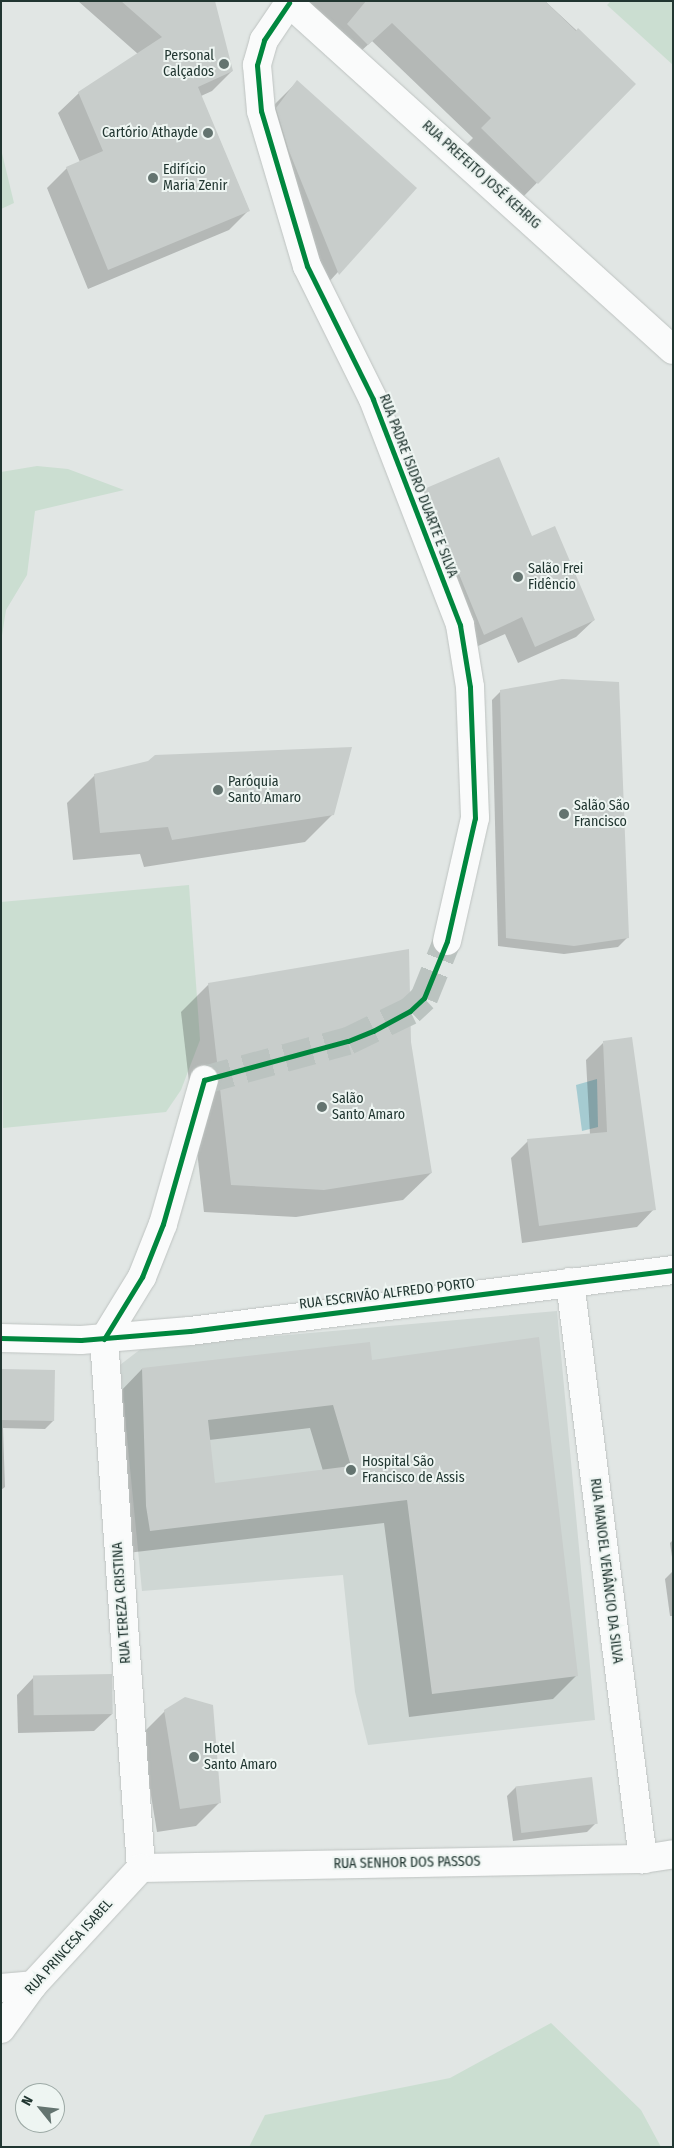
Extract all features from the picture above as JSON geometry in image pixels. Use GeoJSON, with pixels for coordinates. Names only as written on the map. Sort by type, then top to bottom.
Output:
{"type":"FeatureCollection","features":[{"type":"Feature","properties":{"kind":"street","name":"RUA PREFEITO JOSÉ KEHRIG"},"geometry":{"type":"LineString","coordinates":[[288,2],[673,350]]}},
{"type":"Feature","properties":{"kind":"street","name":"RUA PADRE ISIDRO DUARTE E SILVA"},"geometry":{"type":"LineString","coordinates":[[288,2],[262,48],[257,66],[261,111],[307,266],[373,399],[460,625],[470,687],[475,818],[447,941]]}},
{"type":"Feature","properties":{"kind":"street"},"geometry":{"type":"LineString","coordinates":[[104,1338],[142,1277],[163,1224],[204,1080]]}},
{"type":"Feature","properties":{"kind":"street","name":"RUA ESCRIVÃO ALFREDO PORTO"},"geometry":{"type":"LineString","coordinates":[[1,1338],[104,1338],[190,1331],[673,1270]]}},
{"type":"Feature","properties":{"kind":"street","name":"RUA MANOEL VENÂNCIO DA SILVA"},"geometry":{"type":"LineString","coordinates":[[570,1282],[643,1859]]}},
{"type":"Feature","properties":{"kind":"street","name":"RUA TEREZA CRISTINA"},"geometry":{"type":"LineString","coordinates":[[104,1338],[141,1868]]}},
{"type":"Feature","properties":{"kind":"street","name":"RUA SENHOR DOS PASSOS"},"geometry":{"type":"LineString","coordinates":[[141,1868],[643,1859],[673,1854]]}},
{"type":"Feature","properties":{"kind":"street","name":"RUA PRINCESA ISABEL"},"geometry":{"type":"LineString","coordinates":[[1,2029],[33,1985],[141,1868]]}},
{"type":"Feature","properties":{"kind":"street"},"geometry":{"type":"LineString","coordinates":[[1,1988],[33,1985]]}},
{"type":"Feature","properties":{"kind":"shaded area","name":"Hospital São Francisco de Assis"},"geometry":{"type":"Polygon","coordinates":[[[557,1311],[595,1720],[368,1745],[355,1692],[343,1575],[142,1591],[120,1365],[142,1348],[557,1311]]]}},
{"type":"Feature","properties":{"kind":"green space"},"geometry":{"type":"Polygon","coordinates":[[[611,1],[673,1],[673,65],[607,5],[611,1]]]}},
{"type":"Feature","properties":{"kind":"green space"},"geometry":{"type":"Polygon","coordinates":[[[1,149],[14,203],[1,209],[1,149]]]}},
{"type":"Feature","properties":{"kind":"green space"},"geometry":{"type":"Polygon","coordinates":[[[37,466],[68,469],[124,490],[35,511],[27,575],[6,610],[1,642],[1,472],[37,466]]]}},
{"type":"Feature","properties":{"kind":"green space"},"geometry":{"type":"Polygon","coordinates":[[[189,885],[200,1040],[181,1090],[166,1112],[3,1128],[1,902],[189,885]]]}},
{"type":"Feature","properties":{"kind":"green space"},"geometry":{"type":"Polygon","coordinates":[[[551,2023],[641,2110],[661,2147],[249,2147],[265,2115],[450,2078],[551,2023]]]}},
{"type":"Feature","properties":{"kind":"water"},"geometry":{"type":"Polygon","coordinates":[[[597,1079],[598,1127],[582,1131],[576,1085],[597,1079]]]}},
{"type":"Feature","properties":{"kind":"building"},"geometry":{"type":"Polygon","coordinates":[[[121,1],[215,1],[233,71],[198,87],[250,211],[108,270],[66,167],[103,151],[78,92],[162,37],[121,1]]]}},
{"type":"Feature","properties":{"kind":"building"},"geometry":{"type":"Polygon","coordinates":[[[366,1],[545,1],[576,31],[578,28],[636,84],[538,184],[481,128],[491,118],[392,23],[368,45],[347,24],[366,1]]]}},
{"type":"Feature","properties":{"kind":"building"},"geometry":{"type":"Polygon","coordinates":[[[297,80],[417,188],[339,275],[289,151],[276,108],[297,80]]]}},
{"type":"Feature","properties":{"kind":"building","name":"Salão Frei Fidêncio"},"geometry":{"type":"Polygon","coordinates":[[[499,457],[532,536],[555,526],[595,620],[535,647],[522,617],[484,635],[424,489],[499,457]]]}},
{"type":"Feature","properties":{"kind":"building","name":"Salão São Francisco"},"geometry":{"type":"Polygon","coordinates":[[[562,679],[619,682],[629,938],[574,946],[506,938],[500,690],[562,679]]]}},
{"type":"Feature","properties":{"kind":"building","name":"Paróquia Santo Amaro"},"geometry":{"type":"Polygon","coordinates":[[[352,747],[334,815],[172,840],[168,827],[100,833],[94,774],[148,761],[155,755],[352,747]]]}},
{"type":"Feature","properties":{"kind":"building","name":"Salão Santo Amaro"},"geometry":{"type":"Polygon","coordinates":[[[409,949],[411,1042],[432,1173],[324,1190],[231,1185],[208,983],[409,949]]]}},
{"type":"Feature","properties":{"kind":"building"},"geometry":{"type":"Polygon","coordinates":[[[632,1037],[656,1210],[539,1226],[527,1139],[607,1132],[603,1041],[632,1037]]]}},
{"type":"Feature","properties":{"kind":"building"},"geometry":{"type":"Polygon","coordinates":[[[539,1337],[578,1676],[432,1694],[407,1500],[150,1531],[146,1506],[142,1368],[370,1342],[372,1360],[539,1337]],[[333,1405],[208,1420],[215,1483],[351,1466],[333,1405]]]}},
{"type":"Feature","properties":{"kind":"building"},"geometry":{"type":"Polygon","coordinates":[[[1,1369],[55,1370],[54,1421],[1,1420],[1,1369]]]}},
{"type":"Feature","properties":{"kind":"building"},"geometry":{"type":"Polygon","coordinates":[[[112,1674],[113,1714],[34,1715],[33,1675],[112,1674]]]}},
{"type":"Feature","properties":{"kind":"building","name":"Hotel Santo Amaro"},"geometry":{"type":"Polygon","coordinates":[[[185,1697],[213,1705],[221,1803],[180,1809],[164,1710],[185,1697]]]}},
{"type":"Feature","properties":{"kind":"building"},"geometry":{"type":"Polygon","coordinates":[[[592,1777],[598,1824],[521,1833],[516,1786],[592,1777]]]}},
{"type":"Feature","properties":{"kind":"tunnel"},"geometry":{"type":"LineString","coordinates":[[204,1080],[348,1041],[410,1011],[424,998],[447,941]]}},
{"type":"Feature","properties":{"kind":"cycle path"},"geometry":{"type":"LineString","coordinates":[[104,1339],[142,1277],[163,1224],[204,1080],[348,1041],[373,1031],[410,1011],[424,998],[447,941],[475,818],[470,687],[460,625],[373,399],[307,266],[261,111],[257,65],[264,40],[289,3]]}},
{"type":"Feature","properties":{"kind":"cycle path"},"geometry":{"type":"LineString","coordinates":[[1,1338],[81,1340],[190,1331],[673,1270]]}},
{"type":"Feature","properties":{"kind":"place","name":"Personal Calçados"},"geometry":{"type":"Point","coordinates":[224,64]}},
{"type":"Feature","properties":{"kind":"place","name":"Cartório Athayde"},"geometry":{"type":"Point","coordinates":[208,133]}},
{"type":"Feature","properties":{"kind":"place","name":"Edifício Maria Zenir"},"geometry":{"type":"Point","coordinates":[153,178]}},
{"type":"Feature","properties":{"kind":"place","name":"Salão Frei Fidêncio"},"geometry":{"type":"Point","coordinates":[518,577]}},
{"type":"Feature","properties":{"kind":"place","name":"Paróquia Santo Amaro"},"geometry":{"type":"Point","coordinates":[218,790]}},
{"type":"Feature","properties":{"kind":"place","name":"Salão São Francisco"},"geometry":{"type":"Point","coordinates":[564,814]}},
{"type":"Feature","properties":{"kind":"place","name":"Salão Santo Amaro"},"geometry":{"type":"Point","coordinates":[322,1107]}},
{"type":"Feature","properties":{"kind":"place","name":"Hospital São Francisco de Assis"},"geometry":{"type":"Point","coordinates":[351,1470]}},
{"type":"Feature","properties":{"kind":"place","name":"Hotel Santo Amaro"},"geometry":{"type":"Point","coordinates":[194,1757]}}]}
